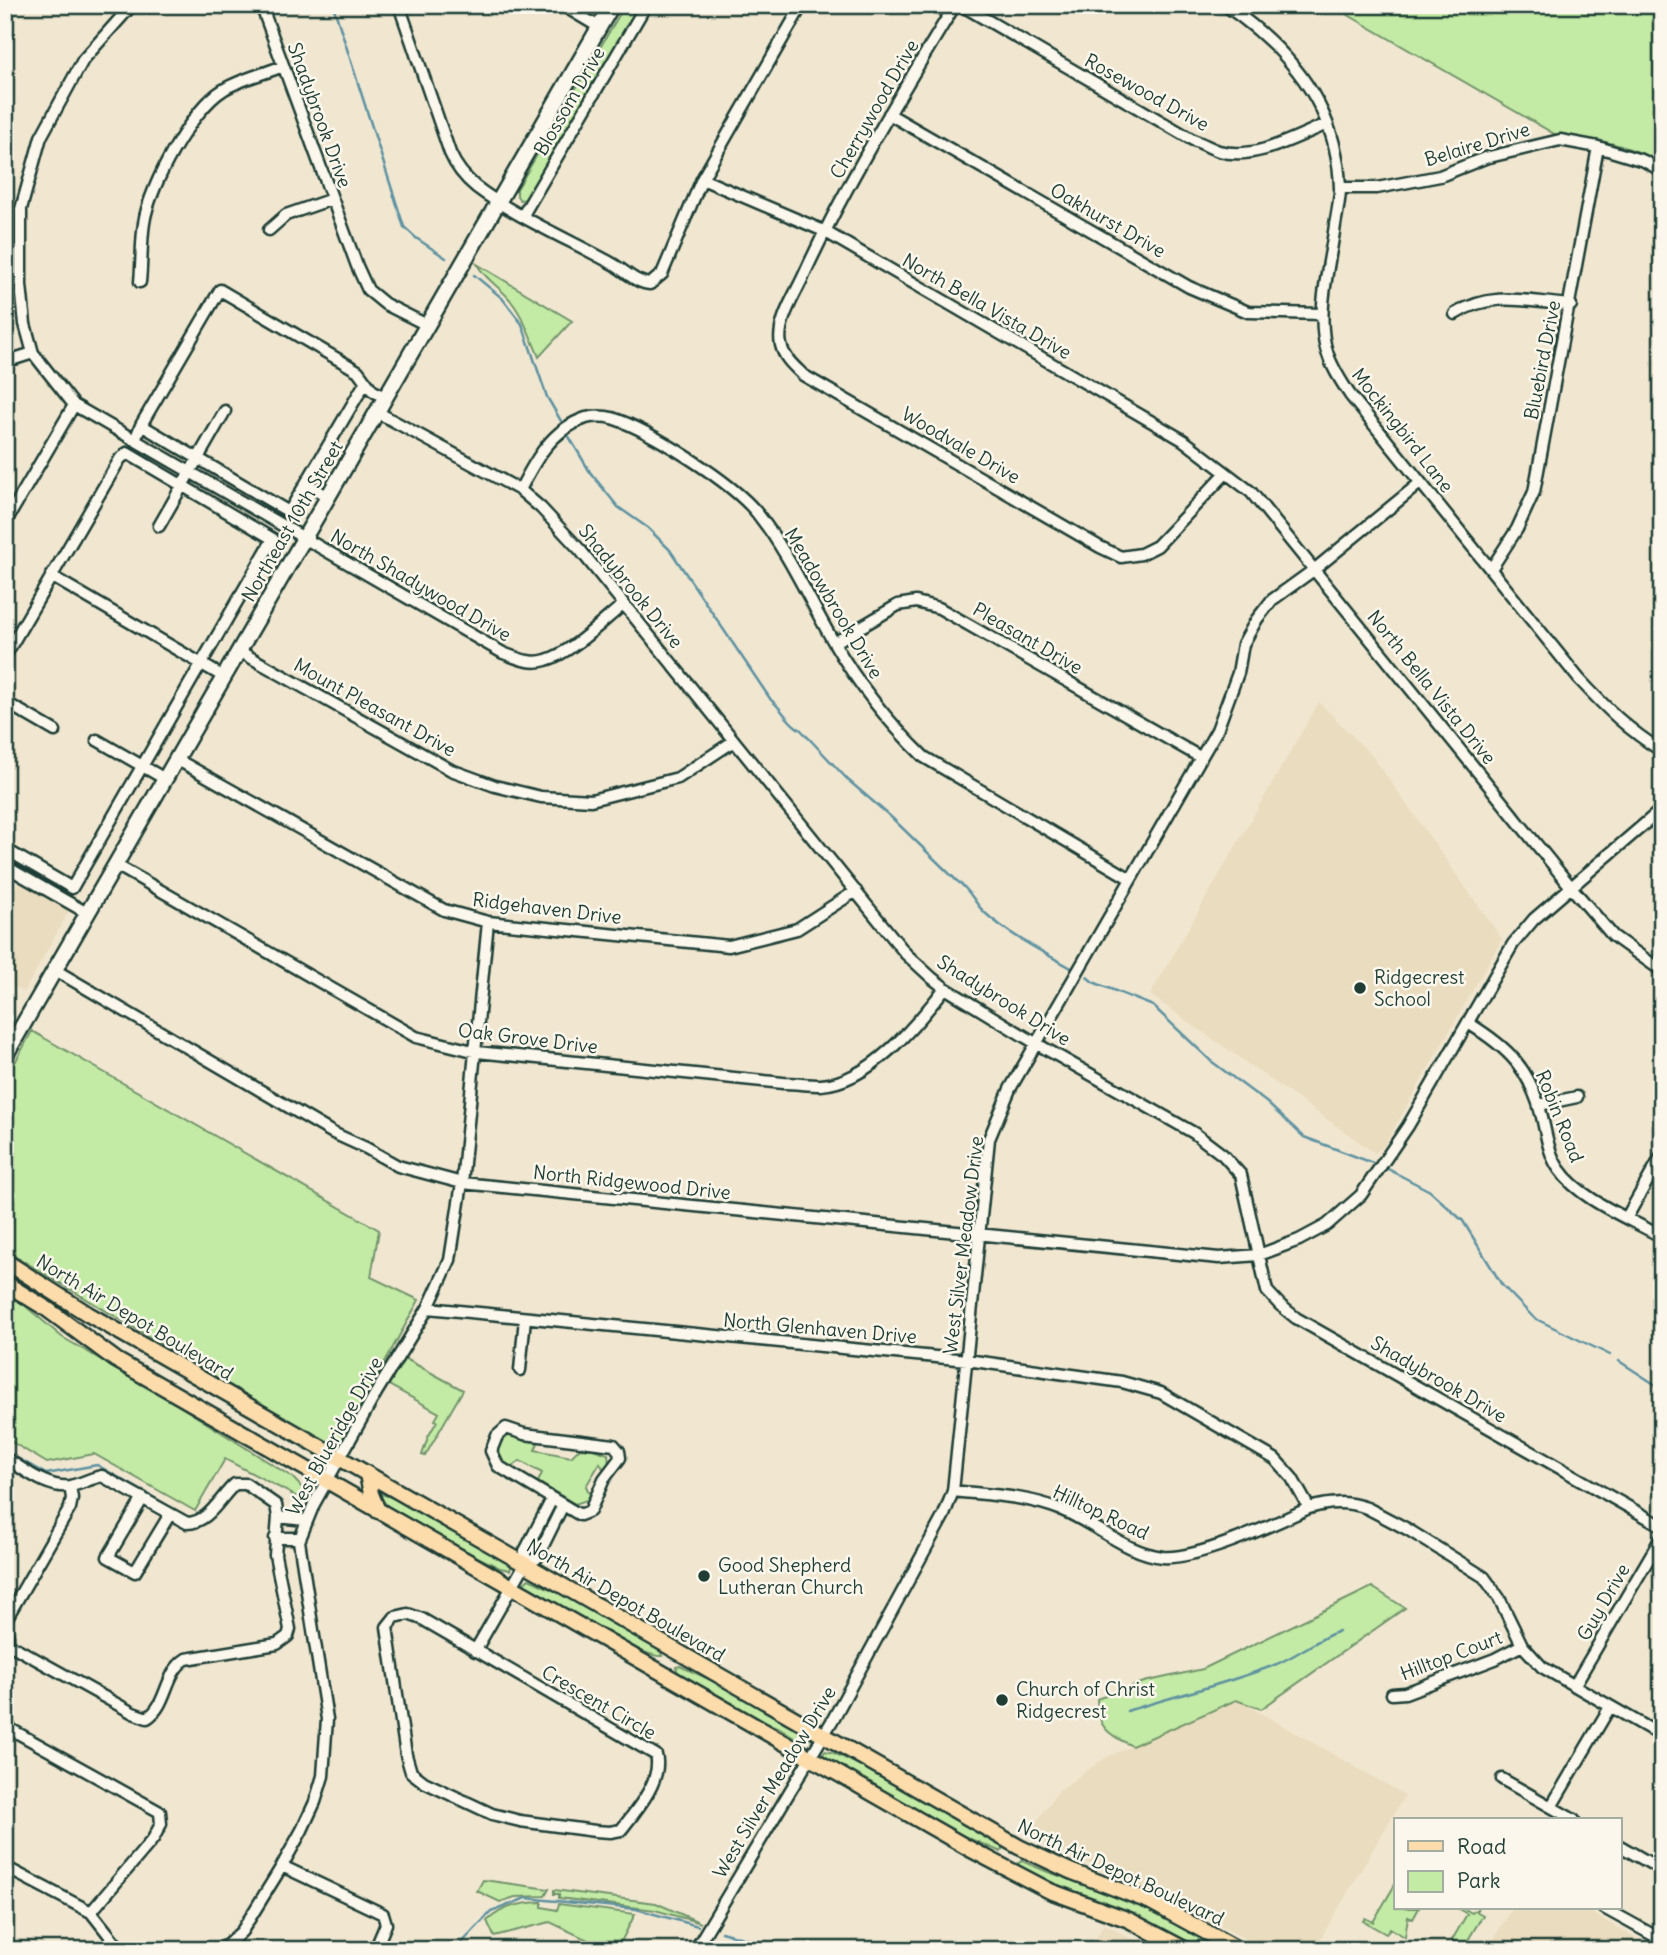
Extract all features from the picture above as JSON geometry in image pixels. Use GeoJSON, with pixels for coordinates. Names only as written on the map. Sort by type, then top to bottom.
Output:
{"type":"FeatureCollection","features":[{"type":"Feature","properties":{"kind":"main road","name":"Northeast 10th Street"},"geometry":{"type":"LineString","coordinates":[[5,1056],[611,5]]}},
{"type":"Feature","properties":{"kind":"main road","name":"North Air Depot Boulevard"},"geometry":{"type":"LineString","coordinates":[[5,1261],[129,1338],[1019,1847],[1070,1871],[1151,1902],[1239,1950]]}},
{"type":"Feature","properties":{"kind":"main road","name":"North Air Depot Boulevard"},"geometry":{"type":"LineString","coordinates":[[5,1283],[38,1303],[116,1360],[1006,1869],[1050,1891],[1129,1920],[1186,1950]]}},
{"type":"Feature","properties":{"kind":"main road"},"geometry":{"type":"LineString","coordinates":[[116,1360],[129,1338]]}},
{"type":"Feature","properties":{"kind":"main road"},"geometry":{"type":"LineString","coordinates":[[368,1474],[371,1494],[378,1511]]}},
{"type":"Feature","properties":{"kind":"main road"},"geometry":{"type":"LineString","coordinates":[[663,1673],[676,1651]]}},
{"type":"Feature","properties":{"kind":"main road"},"geometry":{"type":"LineString","coordinates":[[1006,1869],[1019,1847]]}},
{"type":"Feature","properties":{"kind":"street"},"geometry":{"type":"LineString","coordinates":[[5,362],[33,353],[25,324],[21,285],[21,209],[41,137],[83,60],[132,5]]}},
{"type":"Feature","properties":{"kind":"street","name":"Shadybrook Drive"},"geometry":{"type":"LineString","coordinates":[[261,5],[368,290],[385,304],[427,325]]}},
{"type":"Feature","properties":{"kind":"street"},"geometry":{"type":"LineString","coordinates":[[399,5],[457,167],[476,187],[499,201],[617,266],[638,281],[650,284],[662,274],[702,179],[802,5]]}},
{"type":"Feature","properties":{"kind":"street"},"geometry":{"type":"LineString","coordinates":[[562,5],[599,27]]}},
{"type":"Feature","properties":{"kind":"street","name":"Blossom Drive"},"geometry":{"type":"LineString","coordinates":[[523,215],[646,5]]}},
{"type":"Feature","properties":{"kind":"street","name":"Cherrywood Drive"},"geometry":{"type":"LineString","coordinates":[[824,231],[889,114],[955,5]]}},
{"type":"Feature","properties":{"kind":"street","name":"Rosewood Drive"},"geometry":{"type":"LineString","coordinates":[[961,5],[1193,139],[1220,151],[1237,153],[1262,150],[1327,124]]}},
{"type":"Feature","properties":{"kind":"street","name":"Mockingbird Lane"},"geometry":{"type":"LineString","coordinates":[[1225,5],[1255,26],[1305,79],[1327,124],[1340,188],[1322,314],[1326,350],[1335,371],[1350,395],[1579,679],[1613,716],[1634,734],[1662,751]]}},
{"type":"Feature","properties":{"kind":"street"},"geometry":{"type":"LineString","coordinates":[[140,282],[144,222],[155,185],[194,118],[210,99],[225,89],[283,66]]}},
{"type":"Feature","properties":{"kind":"street","name":"Oakhurst Drive"},"geometry":{"type":"LineString","coordinates":[[889,114],[1219,302],[1248,312],[1322,314]]}},
{"type":"Feature","properties":{"kind":"street","name":"Belaire Drive"},"geometry":{"type":"LineString","coordinates":[[1340,188],[1377,188],[1440,176],[1485,159],[1560,140],[1598,147],[1644,161],[1662,171]]}},
{"type":"Feature","properties":{"kind":"street","name":"Bluebird Drive"},"geometry":{"type":"LineString","coordinates":[[1491,569],[1517,529],[1534,492],[1571,305],[1598,147]]}},
{"type":"Feature","properties":{"kind":"street","name":"North Bella Vista Drive"},"geometry":{"type":"LineString","coordinates":[[702,179],[824,231],[1182,440],[1251,492],[1613,936],[1662,971]]}},
{"type":"Feature","properties":{"kind":"street"},"geometry":{"type":"LineString","coordinates":[[269,230],[286,215],[332,199]]}},
{"type":"Feature","properties":{"kind":"street","name":"Woodvale Drive"},"geometry":{"type":"LineString","coordinates":[[824,231],[781,327],[781,345],[788,361],[803,375],[1100,547],[1121,556],[1141,554],[1157,546],[1226,473]]}},
{"type":"Feature","properties":{"kind":"street"},"geometry":{"type":"LineString","coordinates":[[135,440],[141,425],[220,290],[358,371],[365,383],[385,398]]}},
{"type":"Feature","properties":{"kind":"street"},"geometry":{"type":"LineString","coordinates":[[1455,314],[1470,305],[1493,299],[1571,305]]}},
{"type":"Feature","properties":{"kind":"street","name":"North Shadywood Drive"},"geometry":{"type":"LineString","coordinates":[[33,353],[74,405],[503,653],[526,662],[545,661],[562,654],[624,604]]}},
{"type":"Feature","properties":{"kind":"street"},"geometry":{"type":"LineString","coordinates":[[141,425],[289,512],[365,383]]}},
{"type":"Feature","properties":{"kind":"street"},"geometry":{"type":"LineString","coordinates":[[5,523],[74,405]]}},
{"type":"Feature","properties":{"kind":"street"},"geometry":{"type":"LineString","coordinates":[[159,526],[225,411]]}},
{"type":"Feature","properties":{"kind":"street","name":"Shadybrook Drive"},"geometry":{"type":"LineString","coordinates":[[377,412],[520,490],[541,508],[581,551],[906,954],[945,988],[1194,1133],[1223,1154],[1241,1175],[1267,1291],[1280,1306],[1296,1318],[1662,1526]]}},
{"type":"Feature","properties":{"kind":"street","name":"Meadowbrook Drive"},"geometry":{"type":"LineString","coordinates":[[520,490],[544,447],[561,431],[587,417],[610,417],[683,454],[755,511],[785,552],[855,676],[924,757],[1130,879]]}},
{"type":"Feature","properties":{"kind":"street"},"geometry":{"type":"LineString","coordinates":[[5,656],[120,459],[127,453],[274,539],[72,888],[5,849]]}},
{"type":"Feature","properties":{"kind":"street"},"geometry":{"type":"LineString","coordinates":[[306,483],[328,497]]}},
{"type":"Feature","properties":{"kind":"street","name":"West Silver Meadow Drive"},"geometry":{"type":"LineString","coordinates":[[695,1950],[912,1578],[953,1491],[989,1139],[1010,1089],[1217,730],[1238,673],[1243,644],[1258,619],[1272,600],[1315,569],[1420,483]]}},
{"type":"Feature","properties":{"kind":"street"},"geometry":{"type":"LineString","coordinates":[[51,576],[224,677]]}},
{"type":"Feature","properties":{"kind":"street","name":"Pleasant Drive"},"geometry":{"type":"LineString","coordinates":[[834,643],[898,606],[916,602],[939,608],[1200,757]]}},
{"type":"Feature","properties":{"kind":"street","name":"Mount Pleasant Drive"},"geometry":{"type":"LineString","coordinates":[[239,651],[451,770],[495,786],[541,797],[591,800],[678,778],[734,741]]}},
{"type":"Feature","properties":{"kind":"street"},"geometry":{"type":"LineString","coordinates":[[5,702],[55,732]]}},
{"type":"Feature","properties":{"kind":"street"},"geometry":{"type":"LineString","coordinates":[[97,740],[165,779]]}},
{"type":"Feature","properties":{"kind":"street","name":"Ridgehaven Drive"},"geometry":{"type":"LineString","coordinates":[[176,759],[444,910],[488,922],[729,946],[797,929],[856,891]]}},
{"type":"Feature","properties":{"kind":"street","name":"North Ridgewood Drive"},"geometry":{"type":"LineString","coordinates":[[55,970],[333,1133],[398,1166],[462,1182],[1219,1258],[1259,1255],[1299,1240],[1327,1225],[1361,1195],[1387,1160],[1513,944],[1534,919],[1662,809]]}},
{"type":"Feature","properties":{"kind":"street","name":"Oak Grove Drive"},"geometry":{"type":"LineString","coordinates":[[116,865],[416,1037],[477,1052],[822,1085],[847,1078],[866,1068],[923,1018],[945,988]]}},
{"type":"Feature","properties":{"kind":"street"},"geometry":{"type":"LineString","coordinates":[[5,866],[88,913]]}},
{"type":"Feature","properties":{"kind":"street","name":"West Blueridge Drive"},"geometry":{"type":"LineString","coordinates":[[222,1950],[242,1931],[282,1866],[315,1802],[323,1776],[327,1748],[324,1687],[302,1569],[299,1538],[305,1520],[376,1393],[428,1308],[450,1261],[477,1052],[488,922]]}},
{"type":"Feature","properties":{"kind":"street","name":"Robin Road"},"geometry":{"type":"LineString","coordinates":[[1468,1023],[1494,1038],[1511,1054],[1524,1072],[1539,1105],[1549,1146],[1558,1168],[1588,1196],[1662,1237]]}},
{"type":"Feature","properties":{"kind":"street"},"geometry":{"type":"LineString","coordinates":[[1539,1105],[1577,1097]]}},
{"type":"Feature","properties":{"kind":"street"},"geometry":{"type":"LineString","coordinates":[[1627,1217],[1662,1154]]}},
{"type":"Feature","properties":{"kind":"street","name":"North Glenhaven Drive"},"geometry":{"type":"LineString","coordinates":[[428,1308],[967,1360],[1107,1380],[1161,1393],[1275,1458],[1292,1478],[1309,1508]]}},
{"type":"Feature","properties":{"kind":"street"},"geometry":{"type":"LineString","coordinates":[[520,1370],[525,1318]]}},
{"type":"Feature","properties":{"kind":"street"},"geometry":{"type":"LineString","coordinates":[[514,1429],[524,1434],[606,1443],[614,1445],[619,1451],[620,1458],[604,1479],[590,1511],[580,1515],[563,1505],[498,1466],[491,1451],[502,1430],[514,1429]]}},
{"type":"Feature","properties":{"kind":"street"},"geometry":{"type":"LineString","coordinates":[[5,1458],[46,1482],[69,1486],[102,1476],[187,1523],[196,1523],[208,1515],[235,1484],[246,1484],[276,1505],[278,1517],[275,1555],[290,1629],[288,1636],[277,1644],[186,1659],[174,1669],[159,1705],[147,1718],[133,1713],[5,1642],[8,1636],[5,1627]]}},
{"type":"Feature","properties":{"kind":"street"},"geometry":{"type":"LineString","coordinates":[[5,1621],[70,1508],[72,1498],[69,1486]]}},
{"type":"Feature","properties":{"kind":"street","name":"Hilltop Road"},"geometry":{"type":"LineString","coordinates":[[953,1491],[1034,1500],[1090,1524],[1139,1552],[1165,1557],[1191,1553],[1231,1541],[1309,1508]]}},
{"type":"Feature","properties":{"kind":"street"},"geometry":{"type":"LineString","coordinates":[[143,1498],[108,1557],[135,1572],[170,1514]]}},
{"type":"Feature","properties":{"kind":"street"},"geometry":{"type":"LineString","coordinates":[[475,1651],[525,1564],[524,1551],[552,1499]]}},
{"type":"Feature","properties":{"kind":"street"},"geometry":{"type":"LineString","coordinates":[[1309,1508],[1337,1502],[1367,1508],[1407,1528],[1465,1564],[1484,1577],[1499,1598],[1522,1645],[1542,1667],[1662,1736]]}},
{"type":"Feature","properties":{"kind":"street"},"geometry":{"type":"LineString","coordinates":[[525,1564],[537,1558],[563,1505]]}},
{"type":"Feature","properties":{"kind":"street"},"geometry":{"type":"LineString","coordinates":[[278,1517],[305,1520]]}},
{"type":"Feature","properties":{"kind":"street","name":"Guy Drive"},"geometry":{"type":"LineString","coordinates":[[1574,1686],[1662,1536]]}},
{"type":"Feature","properties":{"kind":"street"},"geometry":{"type":"LineString","coordinates":[[275,1538],[299,1538]]}},
{"type":"Feature","properties":{"kind":"street","name":"Crescent Circle"},"geometry":{"type":"LineString","coordinates":[[408,1614],[422,1619],[475,1651],[656,1755],[659,1765],[654,1781],[621,1830],[595,1831],[520,1821],[492,1814],[424,1782],[411,1772],[406,1755],[387,1627],[395,1617],[408,1614]]}},
{"type":"Feature","properties":{"kind":"street","name":"Hilltop Court"},"geometry":{"type":"LineString","coordinates":[[1392,1694],[1405,1693],[1430,1684],[1495,1659],[1522,1645]]}},
{"type":"Feature","properties":{"kind":"street"},"geometry":{"type":"LineString","coordinates":[[1551,1807],[1610,1707]]}},
{"type":"Feature","properties":{"kind":"street"},"geometry":{"type":"LineString","coordinates":[[5,1726],[160,1812],[161,1824],[153,1839],[91,1912]]}},
{"type":"Feature","properties":{"kind":"street"},"geometry":{"type":"LineString","coordinates":[[1502,1779],[1570,1818]]}},
{"type":"Feature","properties":{"kind":"street"},"geometry":{"type":"LineString","coordinates":[[1622,1847],[1662,1870]]}},
{"type":"Feature","properties":{"kind":"street"},"geometry":{"type":"LineString","coordinates":[[282,1866],[383,1914],[386,1924],[375,1950]]}},
{"type":"Feature","properties":{"kind":"street"},"geometry":{"type":"LineString","coordinates":[[5,1867],[91,1912],[121,1950]]}},
{"type":"Feature","properties":{"kind":"street"},"geometry":{"type":"LineString","coordinates":[[1608,1910],[1662,1940]]}},
{"type":"Feature","properties":{"kind":"shaded area"},"geometry":{"type":"Polygon","coordinates":[[[1319,702],[1374,758],[1502,939],[1384,1146],[1375,1153],[1150,995],[1319,702]]]}},
{"type":"Feature","properties":{"kind":"shaded area"},"geometry":{"type":"Polygon","coordinates":[[[20,881],[70,909],[24,992],[5,981],[5,906],[20,881]]]}},
{"type":"Feature","properties":{"kind":"shaded area"},"geometry":{"type":"Polygon","coordinates":[[[1236,1699],[1405,1795],[1314,1950],[1266,1950],[1207,1919],[1027,1835],[1059,1790],[1105,1758],[1236,1699]]]}},
{"type":"Feature","properties":{"kind":"shaded area"},"geometry":{"type":"Polygon","coordinates":[[[1511,1910],[1586,1910],[1656,1950],[1487,1950],[1511,1910]]]}},
{"type":"Feature","properties":{"kind":"shaded area"},"geometry":{"type":"Polygon","coordinates":[[[1104,1924],[1152,1950],[1089,1950],[1104,1924]]]}},
{"type":"Feature","properties":{"kind":"green space"},"geometry":{"type":"Polygon","coordinates":[[[625,5],[640,5],[528,199],[520,200],[517,189],[625,5]]]}},
{"type":"Feature","properties":{"kind":"green space"},"geometry":{"type":"Polygon","coordinates":[[[1331,5],[1662,5],[1662,163],[1637,151],[1612,144],[1558,136],[1331,5]]]}},
{"type":"Feature","properties":{"kind":"green space"},"geometry":{"type":"Polygon","coordinates":[[[477,264],[572,321],[539,357],[516,308],[477,264]]]}},
{"type":"Feature","properties":{"kind":"green space"},"geometry":{"type":"Polygon","coordinates":[[[32,1031],[379,1230],[371,1277],[419,1300],[342,1440],[334,1443],[319,1439],[5,1250],[5,1081],[32,1031]]]}},
{"type":"Feature","properties":{"kind":"green space"},"geometry":{"type":"Polygon","coordinates":[[[5,1294],[23,1304],[62,1337],[175,1403],[292,1477],[305,1491],[301,1499],[225,1459],[195,1511],[94,1454],[47,1463],[5,1438],[5,1294]]]}},
{"type":"Feature","properties":{"kind":"green space"},"geometry":{"type":"Polygon","coordinates":[[[404,1358],[463,1390],[425,1456],[422,1455],[439,1413],[389,1385],[404,1358]]]}},
{"type":"Feature","properties":{"kind":"green space"},"geometry":{"type":"Polygon","coordinates":[[[510,1435],[538,1443],[535,1450],[571,1457],[580,1448],[593,1449],[608,1454],[609,1464],[605,1472],[600,1463],[586,1486],[590,1495],[587,1500],[575,1504],[538,1482],[542,1473],[520,1461],[512,1467],[501,1460],[498,1447],[510,1435]]]}},
{"type":"Feature","properties":{"kind":"green space"},"geometry":{"type":"Polygon","coordinates":[[[378,1493],[397,1499],[506,1560],[512,1565],[510,1570],[500,1568],[455,1546],[390,1510],[378,1493]]]}},
{"type":"Feature","properties":{"kind":"green space"},"geometry":{"type":"Polygon","coordinates":[[[529,1579],[581,1603],[660,1649],[662,1656],[635,1648],[573,1615],[526,1587],[523,1584],[529,1579]]]}},
{"type":"Feature","properties":{"kind":"green space"},"geometry":{"type":"Polygon","coordinates":[[[1372,1587],[1405,1608],[1261,1709],[1236,1700],[1132,1746],[1110,1733],[1102,1724],[1097,1699],[1144,1682],[1203,1669],[1372,1587]]]}},
{"type":"Feature","properties":{"kind":"green space"},"geometry":{"type":"Polygon","coordinates":[[[680,1666],[724,1686],[804,1731],[810,1739],[799,1740],[778,1727],[758,1721],[679,1676],[676,1667],[680,1666]]]}},
{"type":"Feature","properties":{"kind":"green space"},"geometry":{"type":"Polygon","coordinates":[[[825,1751],[870,1770],[999,1841],[1001,1852],[954,1832],[830,1763],[823,1755],[825,1751]]]}},
{"type":"Feature","properties":{"kind":"green space"},"geometry":{"type":"Polygon","coordinates":[[[1022,1861],[1134,1901],[1228,1950],[1198,1950],[1019,1868],[1017,1864],[1022,1861]]]}},
{"type":"Feature","properties":{"kind":"green space"},"geometry":{"type":"Polygon","coordinates":[[[483,1880],[549,1889],[545,1896],[515,1897],[500,1902],[477,1891],[483,1880]]]}},
{"type":"Feature","properties":{"kind":"green space"},"geometry":{"type":"Polygon","coordinates":[[[1394,1886],[1394,1910],[1418,1910],[1413,1919],[1408,1917],[1405,1937],[1390,1928],[1386,1934],[1363,1921],[1365,1918],[1373,1922],[1394,1886]]]}},
{"type":"Feature","properties":{"kind":"green space"},"geometry":{"type":"Polygon","coordinates":[[[554,1890],[656,1903],[701,1923],[655,1910],[559,1898],[559,1894],[554,1894],[554,1890]]]}},
{"type":"Feature","properties":{"kind":"green space"},"geometry":{"type":"Polygon","coordinates":[[[542,1902],[542,1907],[557,1910],[559,1904],[635,1914],[617,1950],[609,1950],[550,1922],[494,1936],[487,1921],[493,1916],[512,1906],[542,1902]]]}},
{"type":"Feature","properties":{"kind":"green space"},"geometry":{"type":"Polygon","coordinates":[[[1460,1910],[1472,1913],[1477,1910],[1483,1915],[1462,1950],[1457,1950],[1460,1944],[1452,1940],[1467,1914],[1460,1910]]]}},
{"type":"Feature","properties":{"kind":"waterway"},"geometry":{"type":"LineString","coordinates":[[333,5],[404,227],[446,258]]}},
{"type":"Feature","properties":{"kind":"waterway"},"geometry":{"type":"LineString","coordinates":[[474,275],[502,298],[522,324],[547,397],[561,421]]}},
{"type":"Feature","properties":{"kind":"waterway"},"geometry":{"type":"LineString","coordinates":[[568,435],[590,472],[618,507],[648,528],[670,550],[771,700],[792,724],[801,730],[848,780],[966,888],[985,913],[1016,936],[1073,969]]}},
{"type":"Feature","properties":{"kind":"waterway"},"geometry":{"type":"LineString","coordinates":[[1087,977],[1093,982],[1153,1006],[1211,1061],[1266,1102],[1304,1137],[1386,1168],[1430,1191],[1463,1221],[1502,1285],[1534,1318],[1610,1355]]}},
{"type":"Feature","properties":{"kind":"waterway"},"geometry":{"type":"LineString","coordinates":[[1619,1361],[1662,1389]]}},
{"type":"Feature","properties":{"kind":"waterway"},"geometry":{"type":"LineString","coordinates":[[5,1451],[46,1474],[97,1465],[190,1518]]}},
{"type":"Feature","properties":{"kind":"waterway"},"geometry":{"type":"LineString","coordinates":[[1127,1711],[1272,1666],[1339,1631]]}},
{"type":"Feature","properties":{"kind":"waterway"},"geometry":{"type":"LineString","coordinates":[[455,1950],[491,1912],[526,1898],[636,1909],[698,1926]]}},
{"type":"Feature","properties":{"kind":"waterway"},"geometry":{"type":"LineString","coordinates":[[721,1932],[757,1942],[768,1942]]}},
{"type":"Feature","properties":{"kind":"place","name":"Ridgecrest School"},"geometry":{"type":"Point","coordinates":[1360,988]}},
{"type":"Feature","properties":{"kind":"place","name":"Good Shepherd Lutheran Church"},"geometry":{"type":"Point","coordinates":[704,1576]}},
{"type":"Feature","properties":{"kind":"place","name":"Church of Christ Ridgecrest"},"geometry":{"type":"Point","coordinates":[1002,1700]}}]}
